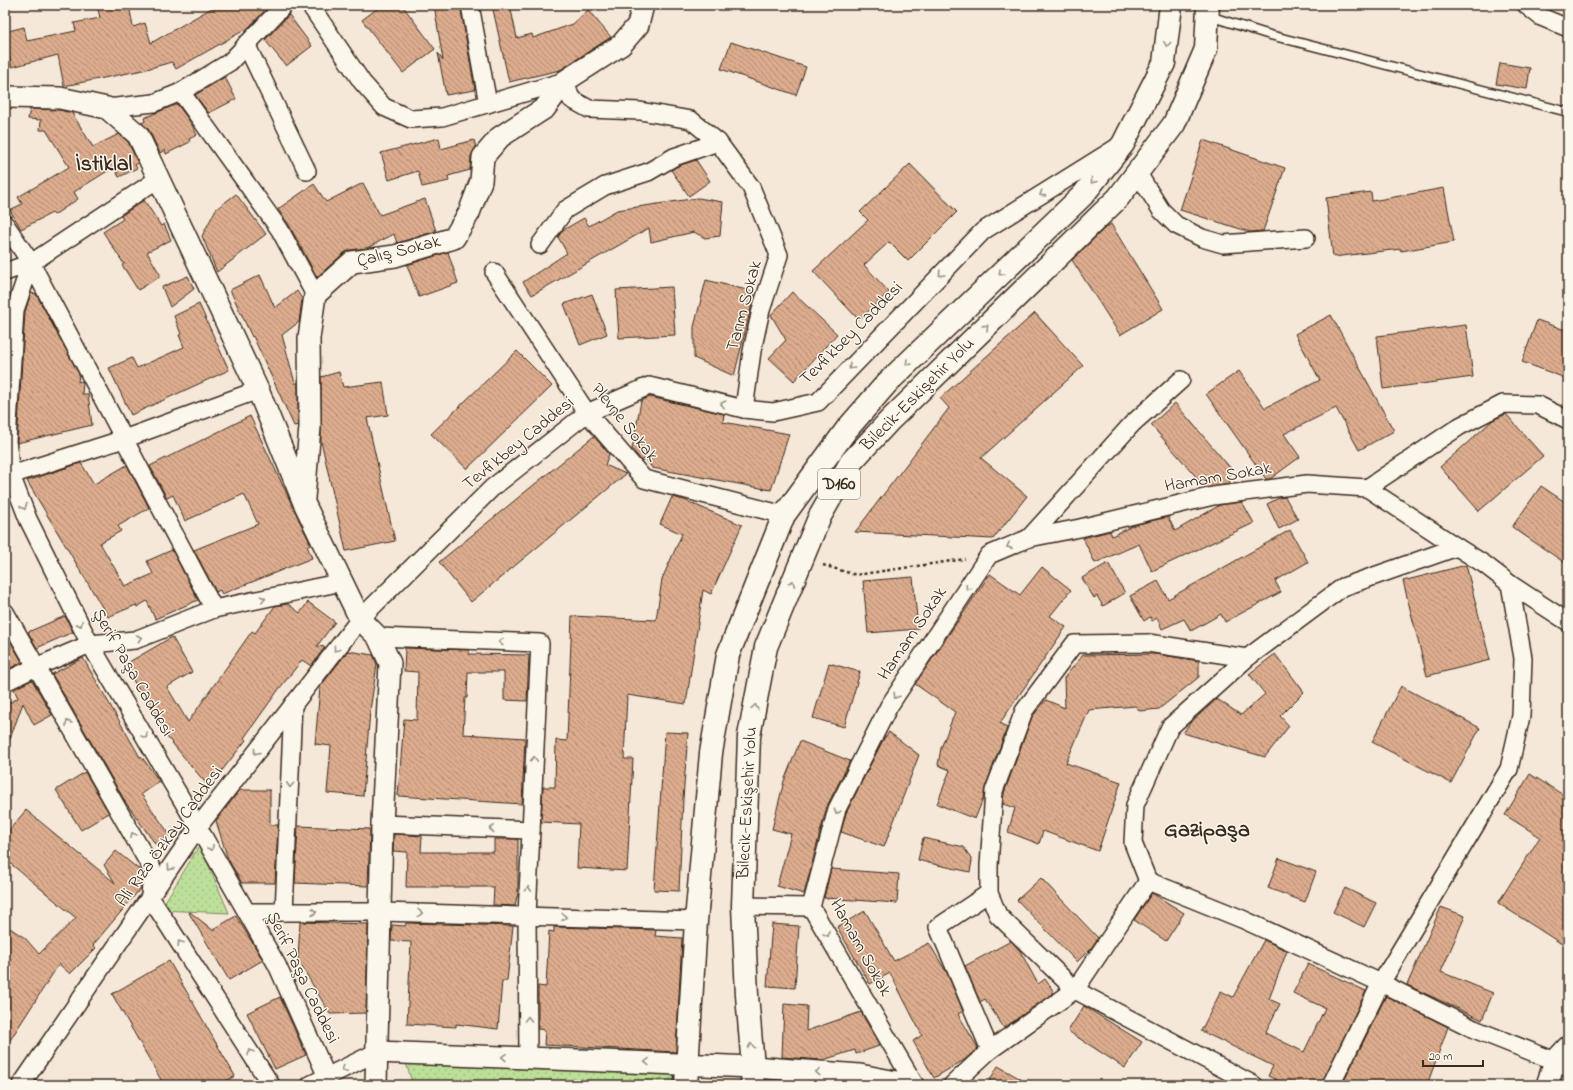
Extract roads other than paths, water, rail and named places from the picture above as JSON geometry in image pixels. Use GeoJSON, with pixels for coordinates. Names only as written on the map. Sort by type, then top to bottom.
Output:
{"type":"FeatureCollection","features":[{"type":"Feature","properties":{"kind":"main road","name":"Bilecik-Eskişehir Yolu"},"geometry":{"type":"LineString","coordinates":[[686,1074],[696,921],[711,753],[728,655],[784,515],[847,429],[887,384],[1083,195],[1123,144],[1164,63],[1171,5]]}},
{"type":"Feature","properties":{"kind":"main road","name":"Bilecik-Eskişehir Yolu"},"geometry":{"type":"LineString","coordinates":[[752,1076],[743,906],[749,736],[766,647],[819,518],[851,462],[890,420],[1118,198],[1174,124],[1206,49],[1206,9]]}},
{"type":"Feature","properties":{"kind":"street"},"geometry":{"type":"LineString","coordinates":[[5,96],[60,98],[107,108],[154,104],[181,92],[230,62],[284,5]]}},
{"type":"Feature","properties":{"kind":"street"},"geometry":{"type":"LineString","coordinates":[[310,5],[362,82],[384,106],[410,119],[442,117],[565,81],[621,45],[638,25],[638,7]]}},
{"type":"Feature","properties":{"kind":"street"},"geometry":{"type":"LineString","coordinates":[[470,5],[488,104]]}},
{"type":"Feature","properties":{"kind":"street"},"geometry":{"type":"LineString","coordinates":[[1526,5],[1541,17],[1568,28]]}},
{"type":"Feature","properties":{"kind":"street"},"geometry":{"type":"LineString","coordinates":[[246,44],[307,171]]}},
{"type":"Feature","properties":{"kind":"street","name":"Tarım Sokak"},"geometry":{"type":"LineString","coordinates":[[565,81],[571,99],[589,109],[640,111],[691,120],[718,142],[751,187],[779,255],[761,310],[752,351],[744,409]]}},
{"type":"Feature","properties":{"kind":"street","name":"Çalış Sokak"},"geometry":{"type":"LineString","coordinates":[[315,295],[352,262],[395,256],[454,238],[469,213],[481,181],[483,157],[500,137],[545,108],[565,81]]}},
{"type":"Feature","properties":{"kind":"street"},"geometry":{"type":"LineString","coordinates":[[181,92],[280,230],[315,295],[309,338],[310,427],[304,503]]}},
{"type":"Feature","properties":{"kind":"street"},"geometry":{"type":"LineString","coordinates":[[107,108],[138,135],[258,390],[304,503],[360,619],[378,637],[390,663],[382,824],[376,1085]]}},
{"type":"Feature","properties":{"kind":"street"},"geometry":{"type":"LineString","coordinates":[[540,246],[565,210],[605,186],[648,172],[674,157],[718,142]]}},
{"type":"Feature","properties":{"kind":"street","name":"Tevfikbey Caddesi"},"geometry":{"type":"LineString","coordinates":[[360,619],[492,488],[587,413],[649,386],[744,409],[773,412],[818,402],[983,230],[1123,144]]}},
{"type":"Feature","properties":{"kind":"street"},"geometry":{"type":"LineString","coordinates":[[1137,172],[1161,210],[1176,224],[1202,238],[1223,244],[1306,238]]}},
{"type":"Feature","properties":{"kind":"street"},"geometry":{"type":"LineString","coordinates":[[5,272],[31,263],[158,179]]}},
{"type":"Feature","properties":{"kind":"street"},"geometry":{"type":"LineString","coordinates":[[5,224],[31,263],[214,609]]}},
{"type":"Feature","properties":{"kind":"street","name":"Şerif Paşa Caddesi"},"geometry":{"type":"LineString","coordinates":[[31,263],[15,310],[7,441],[11,475],[28,519],[90,644],[198,827],[277,965],[327,1077]]}},
{"type":"Feature","properties":{"kind":"street","name":"Plevne Sokak"},"geometry":{"type":"LineString","coordinates":[[494,272],[587,413],[644,479],[784,515]]}},
{"type":"Feature","properties":{"kind":"street"},"geometry":{"type":"LineString","coordinates":[[1029,538],[1132,424],[1181,380]]}},
{"type":"Feature","properties":{"kind":"street"},"geometry":{"type":"LineString","coordinates":[[11,475],[124,439],[258,390]]}},
{"type":"Feature","properties":{"kind":"street"},"geometry":{"type":"LineString","coordinates":[[1568,420],[1538,405],[1503,404],[1460,426],[1367,488],[1484,564],[1510,584],[1568,622]]}},
{"type":"Feature","properties":{"kind":"street","name":"Hamam Sokak"},"geometry":{"type":"LineString","coordinates":[[914,1085],[811,907],[837,809],[889,706],[989,555],[1029,538],[1080,528],[1213,496],[1307,484],[1367,488]]}},
{"type":"Feature","properties":{"kind":"street"},"geometry":{"type":"LineString","coordinates":[[1457,547],[1343,588],[1247,658],[1170,727],[1135,805],[1133,843],[1148,881],[1242,919],[1381,983],[1474,1029],[1564,1059],[1547,1085]]}},
{"type":"Feature","properties":{"kind":"street"},"geometry":{"type":"LineString","coordinates":[[5,682],[90,644],[135,640],[214,609],[342,582]]}},
{"type":"Feature","properties":{"kind":"street"},"geometry":{"type":"LineString","coordinates":[[1331,1085],[1381,983],[1509,769],[1522,716],[1523,658],[1510,584]]}},
{"type":"Feature","properties":{"kind":"street"},"geometry":{"type":"LineString","coordinates":[[5,612],[152,869],[150,897],[271,1085]]}},
{"type":"Feature","properties":{"kind":"street","name":"Ali Rıza Özkay Caddesi"},"geometry":{"type":"LineString","coordinates":[[21,1085],[198,827],[360,619]]}},
{"type":"Feature","properties":{"kind":"street"},"geometry":{"type":"LineString","coordinates":[[378,637],[540,643],[527,915],[528,1058]]}},
{"type":"Feature","properties":{"kind":"street"},"geometry":{"type":"LineString","coordinates":[[1247,658],[1148,643],[1074,644],[1024,711],[994,791],[989,866],[989,893],[998,915],[1075,990],[1254,1085]]}},
{"type":"Feature","properties":{"kind":"street"},"geometry":{"type":"LineString","coordinates":[[284,912],[294,704]]}},
{"type":"Feature","properties":{"kind":"street"},"geometry":{"type":"LineString","coordinates":[[382,824],[531,830]]}},
{"type":"Feature","properties":{"kind":"street"},"geometry":{"type":"LineString","coordinates":[[952,1085],[990,1050],[1075,990],[1148,881]]}},
{"type":"Feature","properties":{"kind":"street"},"geometry":{"type":"LineString","coordinates":[[989,893],[938,927],[990,1050]]}},
{"type":"Feature","properties":{"kind":"street"},"geometry":{"type":"LineString","coordinates":[[743,906],[811,907]]}},
{"type":"Feature","properties":{"kind":"street"},"geometry":{"type":"LineString","coordinates":[[247,912],[381,912],[696,921]]}},
{"type":"Feature","properties":{"kind":"street"},"geometry":{"type":"LineString","coordinates":[[310,1085],[377,1052],[528,1058],[686,1074],[752,1076],[860,1075],[914,1085]]}},
{"type":"Feature","properties":{"kind":"lane"},"geometry":{"type":"LineString","coordinates":[[1206,9],[1270,35],[1568,112]]}},
{"type":"Feature","properties":{"kind":"district","name":"İstiklal"},"geometry":{"type":"Point","coordinates":[104,165]}},
{"type":"Feature","properties":{"kind":"district","name":"Gazipaşa"},"geometry":{"type":"Point","coordinates":[1207,831]}}]}
